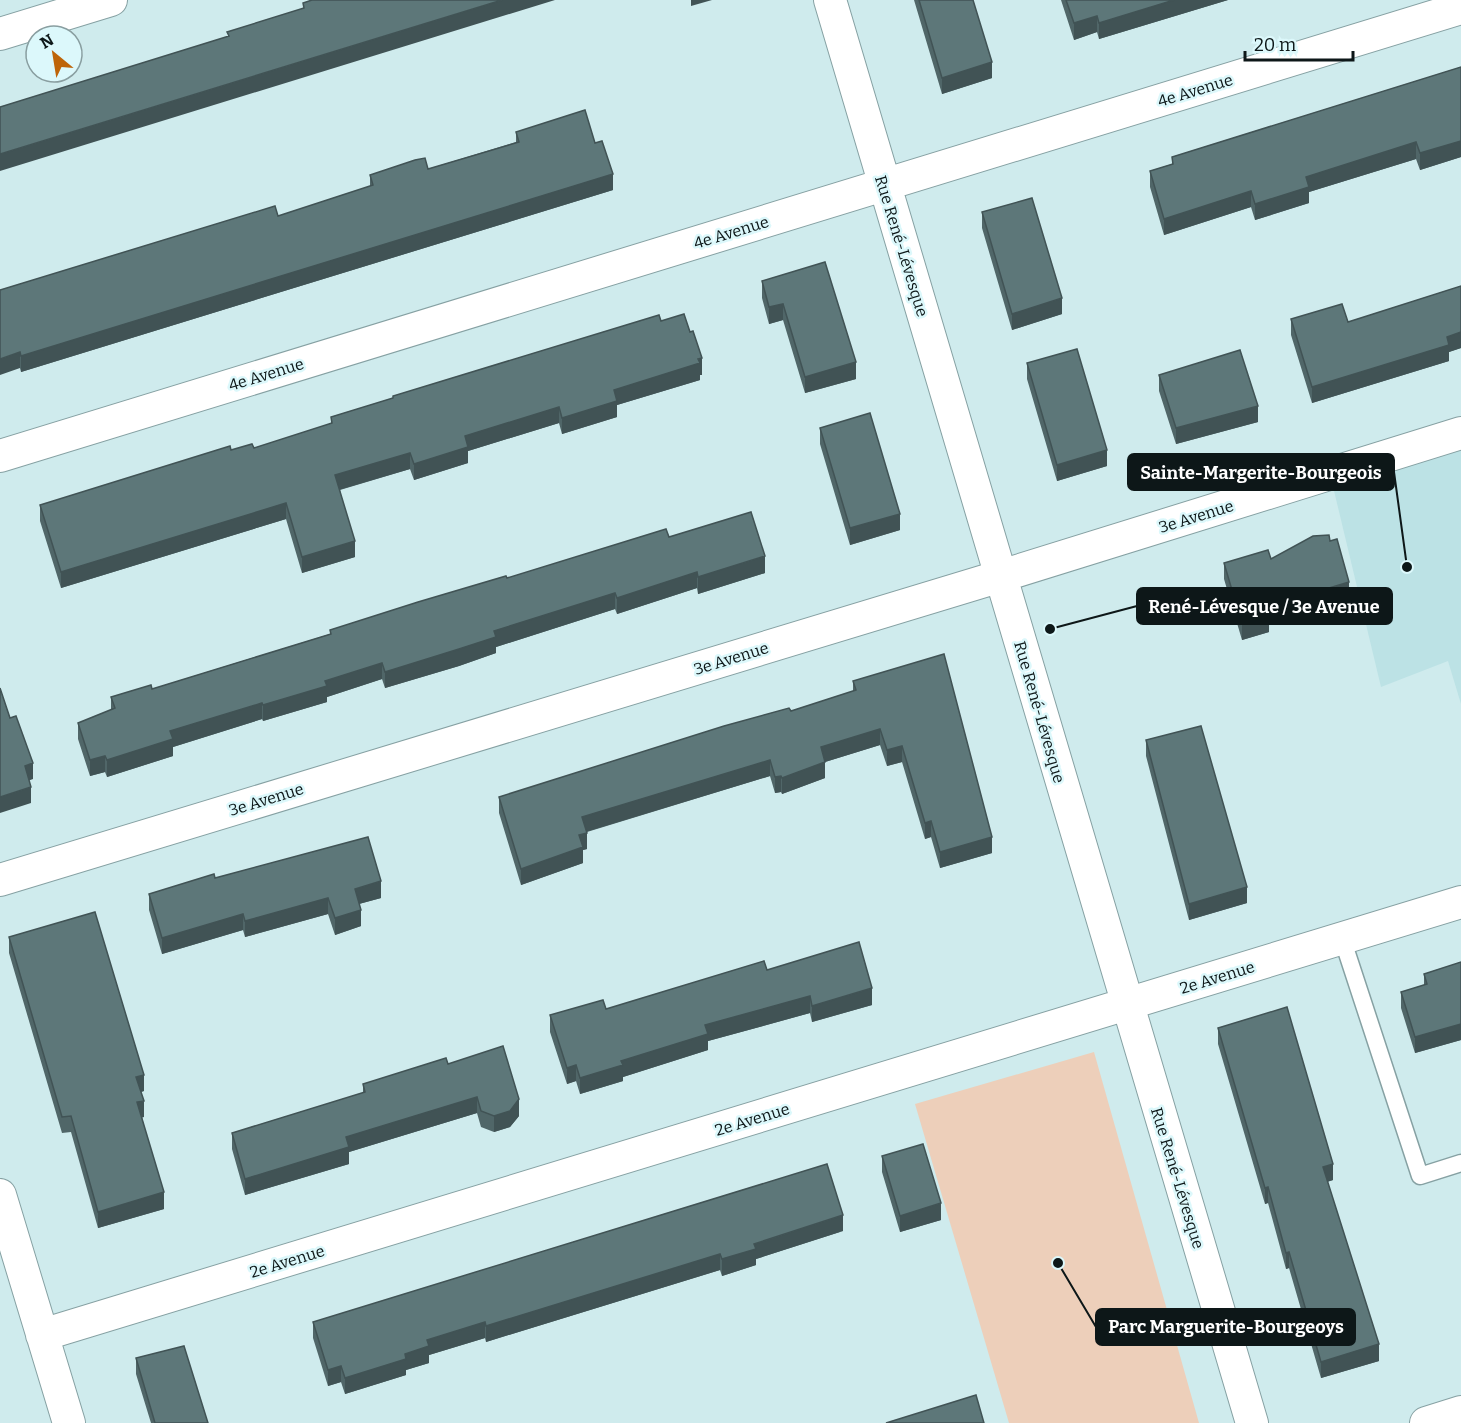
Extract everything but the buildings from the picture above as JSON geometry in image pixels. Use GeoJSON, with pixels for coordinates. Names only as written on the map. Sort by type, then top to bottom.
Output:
{"type":"FeatureCollection","features":[{"type":"Feature","properties":{"kind":"street"},"geometry":{"type":"LineString","coordinates":[[0,34],[111,0]]}},
{"type":"Feature","properties":{"kind":"street","name":"Rue René-Lévesque"},"geometry":{"type":"LineString","coordinates":[[830,0],[1252,1423]]}},
{"type":"Feature","properties":{"kind":"street","name":"4e Avenue"},"geometry":{"type":"LineString","coordinates":[[0,456],[1461,8]]}},
{"type":"Feature","properties":{"kind":"street","name":"3e Avenue"},"geometry":{"type":"LineString","coordinates":[[0,880],[1461,434]]}},
{"type":"Feature","properties":{"kind":"street","name":"2e Avenue"},"geometry":{"type":"LineString","coordinates":[[42,1335],[1461,902]]}},
{"type":"Feature","properties":{"kind":"street"},"geometry":{"type":"LineString","coordinates":[[0,1195],[69,1423]]}},
{"type":"Feature","properties":{"kind":"street"},"geometry":{"type":"LineString","coordinates":[[1426,1423],[1461,1412]]}},
{"type":"Feature","properties":{"kind":"lane"},"geometry":{"type":"LineString","coordinates":[[1342,938],[1420,1176],[1461,1163]]}},
{"type":"Feature","properties":{"kind":"shaded area"},"geometry":{"type":"Polygon","coordinates":[[[1461,433],[1461,704],[1448,661],[1381,687],[1330,474],[1461,433]]]}},
{"type":"Feature","properties":{"kind":"shaded area"},"geometry":{"type":"Polygon","coordinates":[[[1094,1052],[1199,1423],[1009,1423],[915,1104],[1094,1052]]]}},
{"type":"Feature","properties":{"kind":"place","name":"Sainte-Margerite-Bourgeois"},"geometry":{"type":"Point","coordinates":[1407,567]}},
{"type":"Feature","properties":{"kind":"place","name":"René-Lévesque / 3e Avenue"},"geometry":{"type":"Point","coordinates":[1050,629]}},
{"type":"Feature","properties":{"kind":"place","name":"Parc Marguerite-Bourgeoys"},"geometry":{"type":"Point","coordinates":[1058,1263]}}]}
